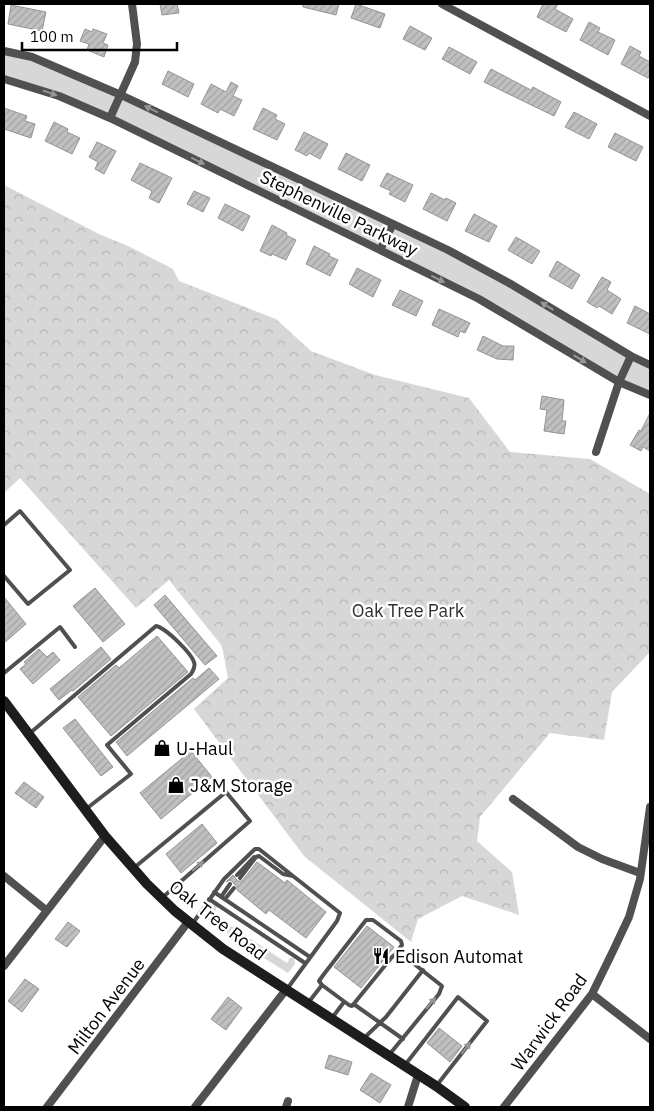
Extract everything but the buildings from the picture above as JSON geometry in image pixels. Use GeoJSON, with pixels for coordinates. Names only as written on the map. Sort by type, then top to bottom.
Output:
{"type":"FeatureCollection","features":[{"type":"Feature","properties":{"kind":"main road","name":"Oak Tree Road"},"geometry":{"type":"LineString","coordinates":[[4,701],[105,836],[133,869],[190,924],[285,991],[436,1086],[465,1107]]}},
{"type":"Feature","properties":{"kind":"street"},"geometry":{"type":"LineString","coordinates":[[110,118],[132,70],[136,53],[137,44],[132,4]]}},
{"type":"Feature","properties":{"kind":"street"},"geometry":{"type":"LineString","coordinates":[[442,4],[650,116]]}},
{"type":"Feature","properties":{"kind":"street","name":"Stephenville Parkway"},"geometry":{"type":"LineString","coordinates":[[4,51],[32,57],[121,95],[448,250],[509,282],[631,356],[650,365]]}},
{"type":"Feature","properties":{"kind":"street","name":"Stephenville Parkway"},"geometry":{"type":"LineString","coordinates":[[4,79],[59,96],[110,118],[380,250],[479,299],[619,382],[650,395]]}},
{"type":"Feature","properties":{"kind":"street"},"geometry":{"type":"LineString","coordinates":[[380,250],[393,224]]}},
{"type":"Feature","properties":{"kind":"street"},"geometry":{"type":"LineString","coordinates":[[596,452],[619,382],[631,356]]}},
{"type":"Feature","properties":{"kind":"street"},"geometry":{"type":"LineString","coordinates":[[513,799],[578,847],[640,874]]}},
{"type":"Feature","properties":{"kind":"street","name":"Warwick Road"},"geometry":{"type":"LineString","coordinates":[[504,1107],[592,994],[629,917],[640,874],[650,807]]}},
{"type":"Feature","properties":{"kind":"street"},"geometry":{"type":"LineString","coordinates":[[4,966],[105,836]]}},
{"type":"Feature","properties":{"kind":"street"},"geometry":{"type":"LineString","coordinates":[[4,876],[46,910]]}},
{"type":"Feature","properties":{"kind":"street","name":"Milton Avenue"},"geometry":{"type":"LineString","coordinates":[[47,1107],[190,924]]}},
{"type":"Feature","properties":{"kind":"street"},"geometry":{"type":"LineString","coordinates":[[195,1107],[285,991]]}},
{"type":"Feature","properties":{"kind":"street"},"geometry":{"type":"LineString","coordinates":[[592,994],[650,1040]]}},
{"type":"Feature","properties":{"kind":"street"},"geometry":{"type":"LineString","coordinates":[[408,1107],[418,1075]]}},
{"type":"Feature","properties":{"kind":"lane"},"geometry":{"type":"LineString","coordinates":[[4,525],[20,511],[70,570],[28,604],[4,576]]}},
{"type":"Feature","properties":{"kind":"lane"},"geometry":{"type":"LineString","coordinates":[[29,734],[156,626],[162,627],[172,635],[194,662],[195,668],[191,674],[107,745],[131,774],[86,809]]}},
{"type":"Feature","properties":{"kind":"lane"},"geometry":{"type":"LineString","coordinates":[[4,673],[60,627],[75,646]]}},
{"type":"Feature","properties":{"kind":"lane"},"geometry":{"type":"LineString","coordinates":[[133,869],[226,792],[250,821],[162,899]]}},
{"type":"Feature","properties":{"kind":"lane"},"geometry":{"type":"LineString","coordinates":[[190,924],[224,879],[255,849],[259,849],[340,913],[338,921],[285,991]]}},
{"type":"Feature","properties":{"kind":"lane"},"geometry":{"type":"LineString","coordinates":[[238,877],[256,857],[261,857],[282,874],[294,876]]}},
{"type":"Feature","properties":{"kind":"lane"},"geometry":{"type":"LineString","coordinates":[[223,898],[232,886]]}},
{"type":"Feature","properties":{"kind":"lane"},"geometry":{"type":"LineString","coordinates":[[214,892],[310,958]]}},
{"type":"Feature","properties":{"kind":"lane"},"geometry":{"type":"LineString","coordinates":[[209,898],[305,963]]}},
{"type":"Feature","properties":{"kind":"lane"},"geometry":{"type":"LineString","coordinates":[[366,920],[374,920],[401,941],[402,945],[355,1004],[350,1006],[322,985],[319,981],[322,976],[366,920]]}},
{"type":"Feature","properties":{"kind":"lane"},"geometry":{"type":"LineString","coordinates":[[388,1056],[442,988],[442,986],[403,954],[396,953]]}},
{"type":"Feature","properties":{"kind":"lane"},"geometry":{"type":"LineString","coordinates":[[363,1040],[380,1023],[423,970]]}},
{"type":"Feature","properties":{"kind":"lane"},"geometry":{"type":"LineString","coordinates":[[307,1005],[322,985]]}},
{"type":"Feature","properties":{"kind":"lane"},"geometry":{"type":"LineString","coordinates":[[404,1066],[458,997],[487,1021],[436,1086]]}},
{"type":"Feature","properties":{"kind":"lane"},"geometry":{"type":"LineString","coordinates":[[331,1020],[344,1002]]}},
{"type":"Feature","properties":{"kind":"lane"},"geometry":{"type":"LineString","coordinates":[[355,1004],[402,1039]]}},
{"type":"Feature","properties":{"kind":"green space"},"geometry":{"type":"Polygon","coordinates":[[[4,51],[32,57],[448,250],[650,365],[650,395],[640,392],[516,320],[110,118],[4,79],[4,51]]]}},
{"type":"Feature","properties":{"kind":"green space","name":"Oak Tree Park"},"geometry":{"type":"Polygon","coordinates":[[[4,185],[99,234],[128,246],[173,269],[179,281],[276,319],[311,351],[375,375],[469,398],[510,452],[590,459],[650,494],[650,652],[612,692],[604,740],[550,733],[480,817],[477,841],[512,872],[519,915],[462,896],[418,919],[411,942],[304,856],[194,709],[228,678],[222,646],[169,580],[136,608],[20,478],[4,493],[4,185]]]}},
{"type":"Feature","properties":{"kind":"green space"},"geometry":{"type":"Polygon","coordinates":[[[213,904],[217,906],[214,915],[287,963],[290,958],[294,958],[295,964],[288,973],[210,921],[204,915],[209,906],[213,904]]]}},
{"type":"Feature","properties":{"kind":"place","name":"U-Haul"},"geometry":{"type":"Point","coordinates":[162,748]}},
{"type":"Feature","properties":{"kind":"place","name":"J&M Storage"},"geometry":{"type":"Point","coordinates":[176,785]}},
{"type":"Feature","properties":{"kind":"place","name":"Edison Automat"},"geometry":{"type":"Point","coordinates":[381,956]}}]}
